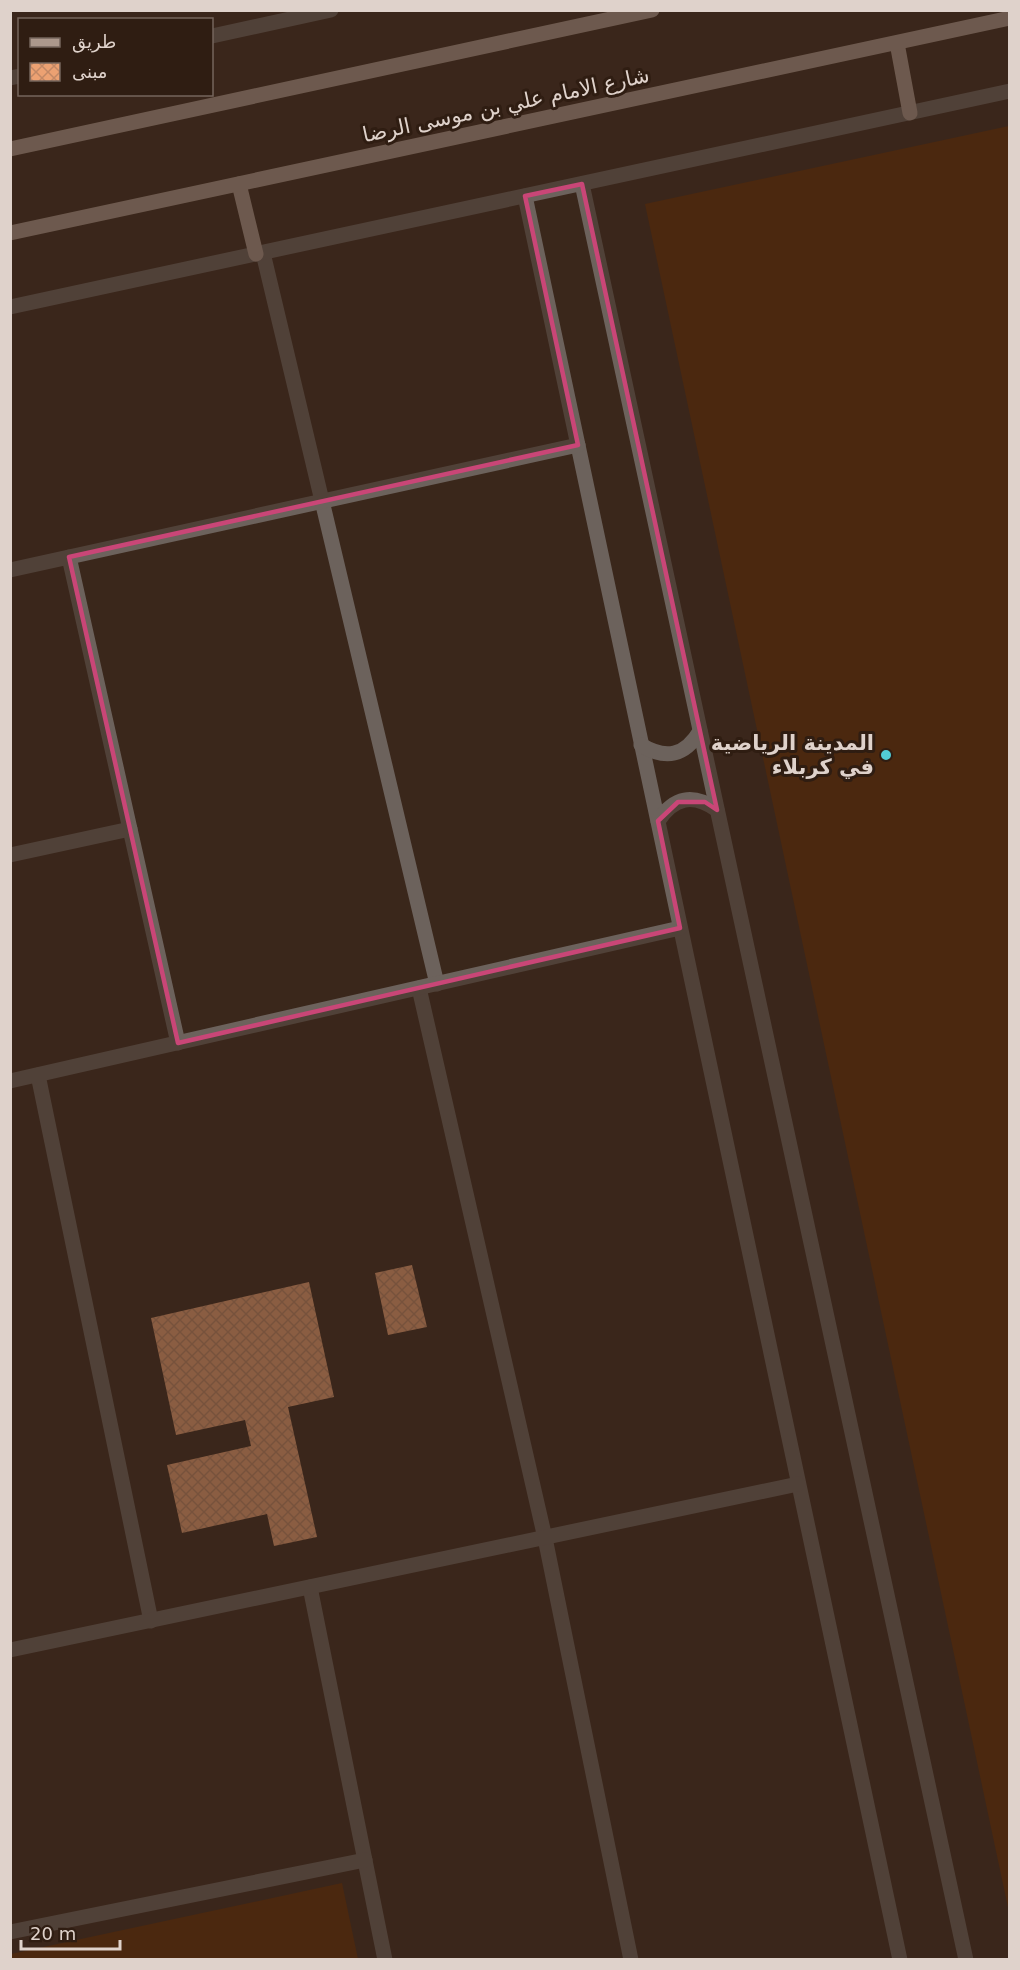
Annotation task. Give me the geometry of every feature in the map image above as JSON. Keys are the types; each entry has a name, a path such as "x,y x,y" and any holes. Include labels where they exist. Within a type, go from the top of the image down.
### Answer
{"main road":[{"path":"10,149 652,10"},
{"name":"شارع الامام علي بن موسى الرضا","path":"10,233 1010,18"},
{"path":"897,43 910,113"},
{"path":"239,184 259,253"}],"street":[{"path":"213,36 331,10"},
{"path":"10,307 1010,91"},
{"path":"582,184 966,1959"},
{"path":"525,196 900,1959"},
{"path":"259,253 323,501 437,984"},
{"path":"10,570 578,445"},
{"path":"69,557 178,1043"},
{"path":"641,745 653,752 667,754 681,751 693,743 700,731"},
{"path":"658,821 666,809 678,801 691,799 705,802 717,810"},
{"path":"10,855 130,829"},
{"path":"10,1081 680,928"},
{"path":"419,988 545,1538 631,1959"},
{"path":"38,1075 151,1621"},
{"path":"10,1650 798,1484"},
{"path":"310,1587 386,1959"},
{"path":"10,1932 365,1860"}],"highlighted area":[{"path":"582,184 717,810 705,802 678,802 658,821 680,928 178,1043 69,557 578,445 525,196"}],"shaded area":[{"name":"المدينة الرياضية في كربلاء","path":"1010,126 1009,1912 645,204"},
{"path":"342,1883 358,1959 11,1959 11,1954"}],"building":[{"path":"412,1265 427,1327 388,1335 375,1273"},
{"path":"309,1282 334,1397 288,1407 317,1537 274,1546 267,1514 182,1533 167,1465 251,1446 245,1420 176,1435 151,1318"}],"place":[{"name":"المدينة الرياضية في كربلاء","path":"886,755"}]}
